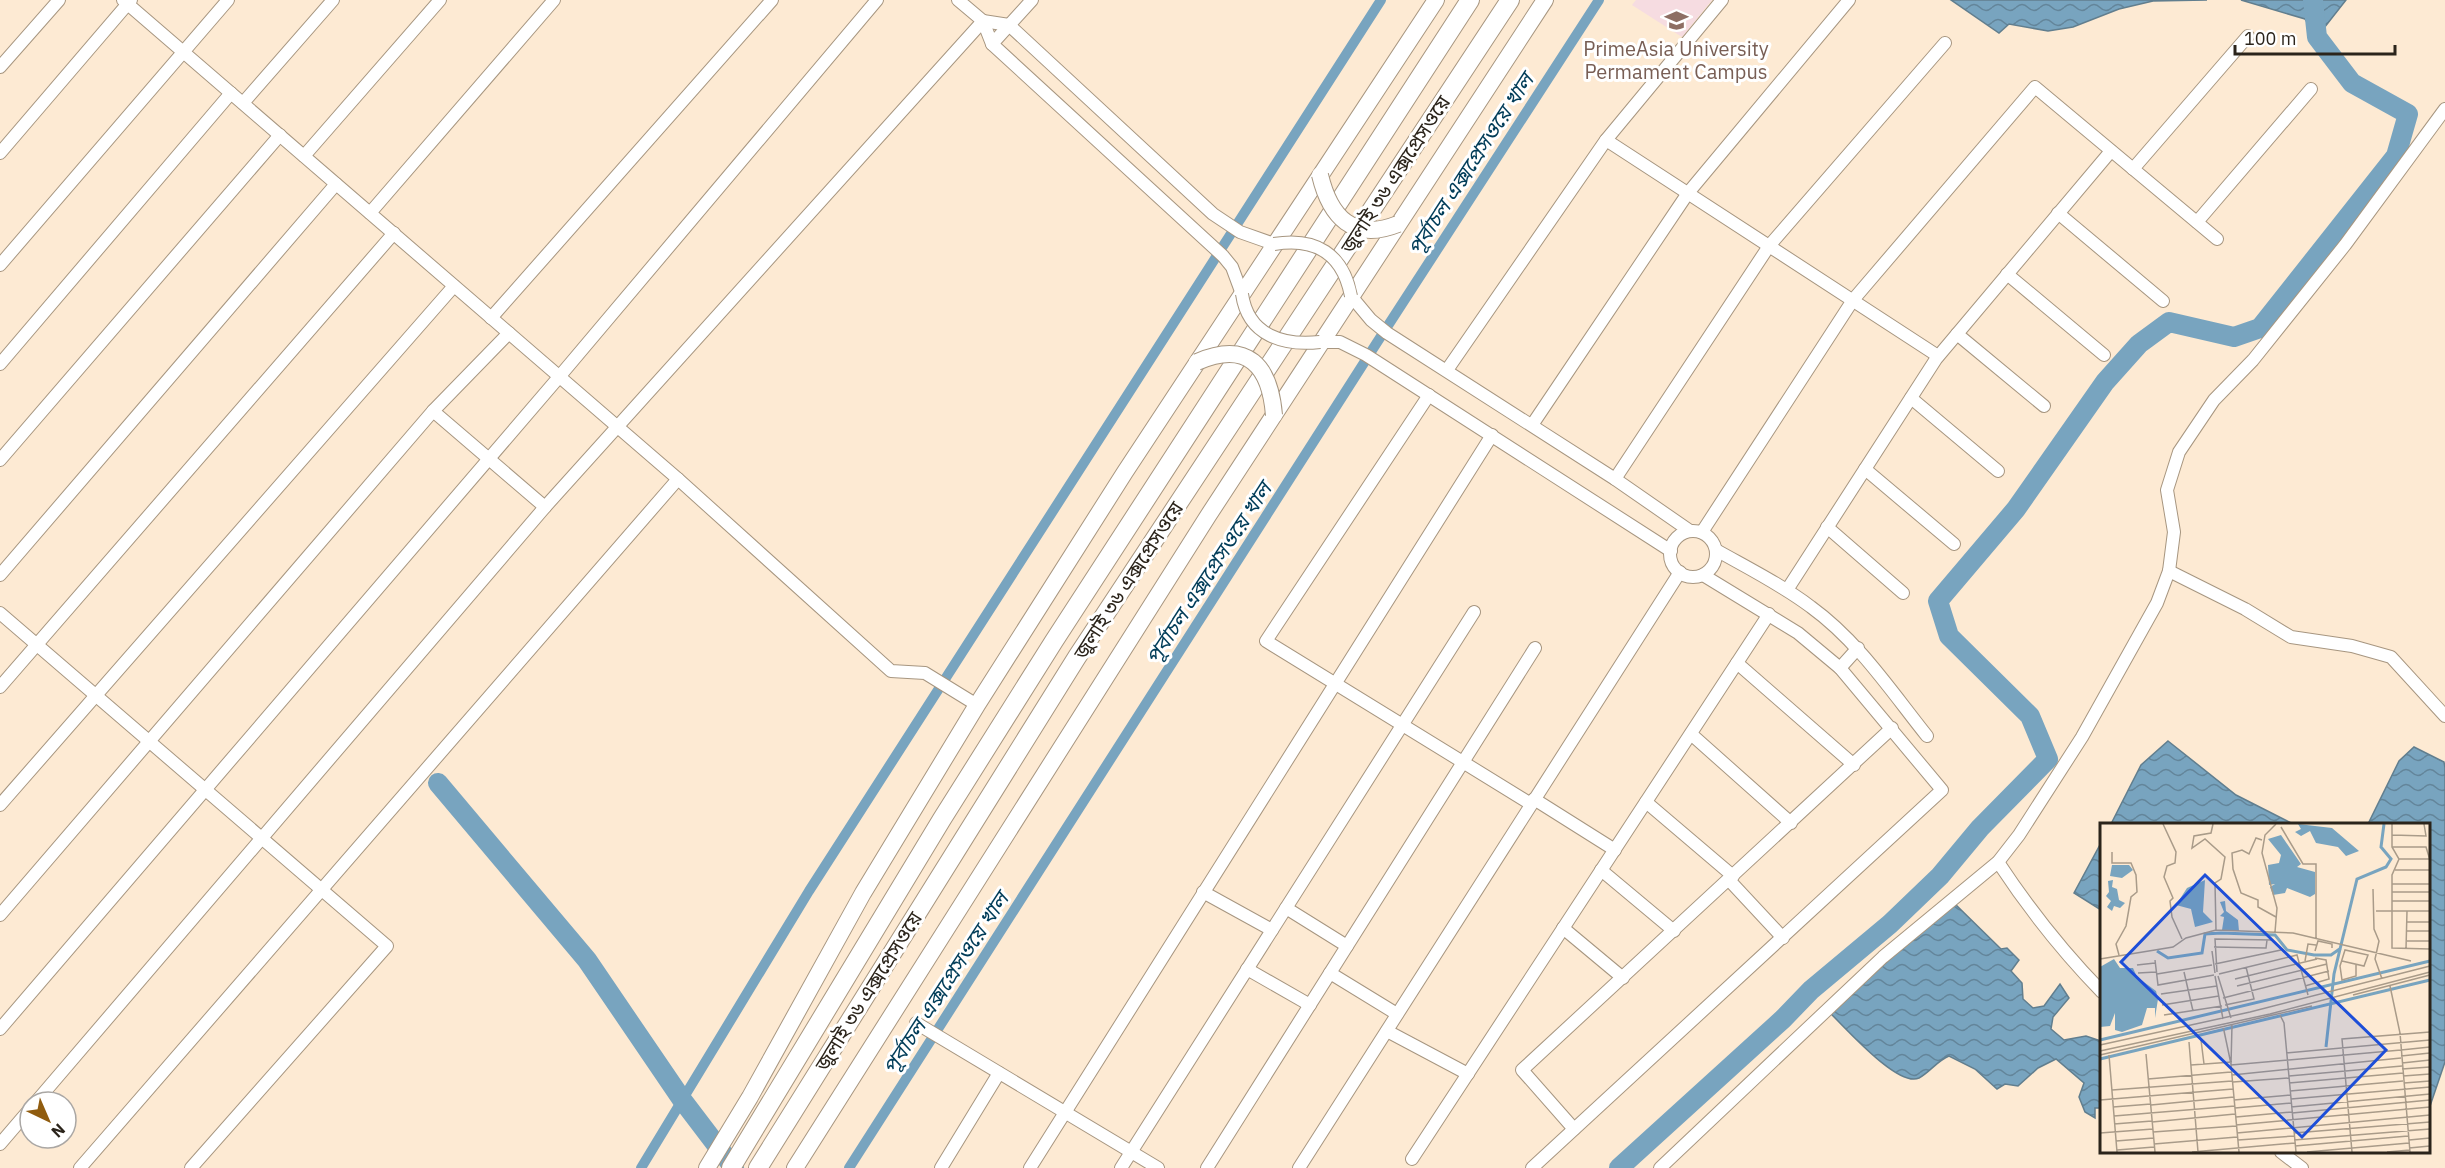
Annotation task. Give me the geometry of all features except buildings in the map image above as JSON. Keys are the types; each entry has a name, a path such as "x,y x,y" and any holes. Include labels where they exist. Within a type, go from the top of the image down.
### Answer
{"highway":[{"name":"জুলাই ৩৬ এক্সপ্রেসওয়ে","path":"731,1168 942,819 1054,641 1470,0"},
{"name":"জুলাই ৩৬ এক্সপ্রেসওয়ে","path":"758,1168 1077,657 1510,0"}],"main road":[{"path":"707,1168 750,1097 863,893 977,705 1125,472 1436,0"},
{"path":"795,1168 1208,516 1545,0"},
{"path":"1320,175 1328,202 1348,224 1371,231 1398,224"},
{"path":"1197,362 1228,353 1255,363 1267,376 1270,384 1274,415"}],"street":[{"path":"0,67 59,0"},
{"path":"0,265 228,0"},
{"path":"243,103 333,0"},
{"path":"304,156 440,0"},
{"path":"370,213 554,0"},
{"path":"491,318 772,0"},
{"path":"0,1029 559,377 877,0"},
{"path":"958,0 983,21 992,44 1232,267 1248,314 1269,335 1289,343 1320,342 1346,345 1384,366 1671,551"},
{"path":"992,44 1032,0"},
{"path":"1447,370 1606,140 1722,0"},
{"path":"1532,425 1688,194 1849,0"},
{"path":"0,153 128,1 183,52 678,479 891,671 925,673 977,705"},
{"path":"983,21 1010,25 1212,214 1240,232 1274,244 1298,241 1331,255 1343,271 1351,296 1371,320 1696,532 1712,539 1716,550 1712,567 1702,575 1691,577 1680,572 1672,563 1671,551 1679,536 1696,532 1852,300 2035,87 2217,239"},
{"path":"46,1090 545,507 619,428 983,21"},
{"path":"2133,169 2248,36"},
{"path":"1615,479 1769,246 1945,43"},
{"path":"2197,222 2311,90"},
{"path":"0,364 231,93"},
{"path":"1660,1168 1883,957 1998,862 2019,835 2082,737 2157,603 2169,570 2174,532 2167,490 2179,452 2214,400 2253,360 2345,245 2445,109"},
{"path":"0,460 280,135"},
{"path":"1606,140 1938,356"},
{"path":"1787,590 1938,356 2111,151"},
{"path":"0,575 336,184"},
{"path":"2058,213 2163,301"},
{"path":"0,687 394,233"},
{"path":"2007,274 2104,355"},
{"path":"0,805 454,286"},
{"path":"0,915 433,411 509,333"},
{"path":"1957,334 2044,406"},
{"path":"1429,395 1266,641 1463,762 1614,850"},
{"path":"1911,398 1998,471"},
{"path":"433,411 545,507"},
{"path":"1030,1168 1492,435"},
{"path":"1865,469 1953,544"},
{"path":"80,1168 678,479"},
{"path":"1827,527 1904,593"},
{"path":"1716,550 1787,590 1813,608 1858,648 1927,736"},
{"path":"2169,570 2245,609 2292,638 2352,646 2391,657 2445,716"},
{"path":"1299,1168 1680,572"},
{"path":"1532,1168 1942,790 1840,668 1798,633 1702,575"},
{"path":"1121,1168 1474,612"},
{"path":"0,613 387,946 191,1168"},
{"path":"1412,1159 1769,615"},
{"path":"1207,1168 1534,648"},
{"path":"1840,668 1858,648"},
{"path":"1737,663 1854,765"},
{"path":"1574,1130 1522,1070 1892,728"},
{"path":"1691,734 1791,823"},
{"path":"1646,802 1731,878 1783,938"},
{"path":"1998,862 2073,963 2100,990"},
{"path":"1601,870 1674,931"},
{"path":"1203,892 1272,930"},
{"path":"1286,908 1347,946"},
{"path":"1563,928 1623,978"},
{"path":"1248,969 1310,1005"},
{"path":"1330,973 1397,1014"},
{"path":"916,1023 1158,1168"},
{"path":"1387,1030 1468,1074"},
{"path":"941,1168 999,1073"},
{"path":"0,1144 18,1123"},
{"path":"2282,1153 2302,1168"}],"shaded area":[{"name":"PrimeAsia University Permament Campus","path":"1636,0 1712,0 1682,37 1632,5"}],"water":[{"path":"1951,0 2207,0 2153,1 2119,9 2073,27 2048,31 2009,24 1999,33"},
{"path":"2241,0 2346,0 2317,37 2305,19"},
{"path":"2168,741 2236,795 2291,823 2112,823 2141,765"},
{"path":"2414,747 2444,762 2445,768 2445,1062 2430,1106 2430,823 2368,823 2399,761"},
{"path":"2100,845 2100,909 2074,893"},
{"path":"1953,902 2001,949 2007,948 2019,960 2011,971 2022,983 2023,999 2033,1008 2044,1006 2060,984 2069,998 2053,1017 2051,1029 2064,1040 2086,1036 2100,1041 2100,1108 2095,1108 2095,1118 2085,1112 2079,1097 2084,1083 2056,1059 2038,1068 2018,1086 2005,1084 1997,1089 1975,1069 1949,1056 1919,1078 1910,1079 1886,1066 1830,1013"}],"waterway":[{"name":"পূর্বাচল এক্সপ্রেসওয়ে খাল","path":"641,1168 809,891 1381,0"},
{"name":"পূর্বাচল এক্সপ্রেসওয়ে খাল","path":"849,1168 1599,0"},
{"path":"1619,1168 1783,1019 1811,990 1890,924 1940,876 1980,828 2048,759 2030,716 1949,636 1938,601 2016,509 2105,382 2139,344 2169,322 2234,337 2260,328 2396,156 2408,114 2352,83 2317,37 2313,0"},
{"path":"438,783 587,960 683,1101 734,1168"}],"place":[{"name":"PrimeAsia University Permament Campus","path":"1676,21"}]}
